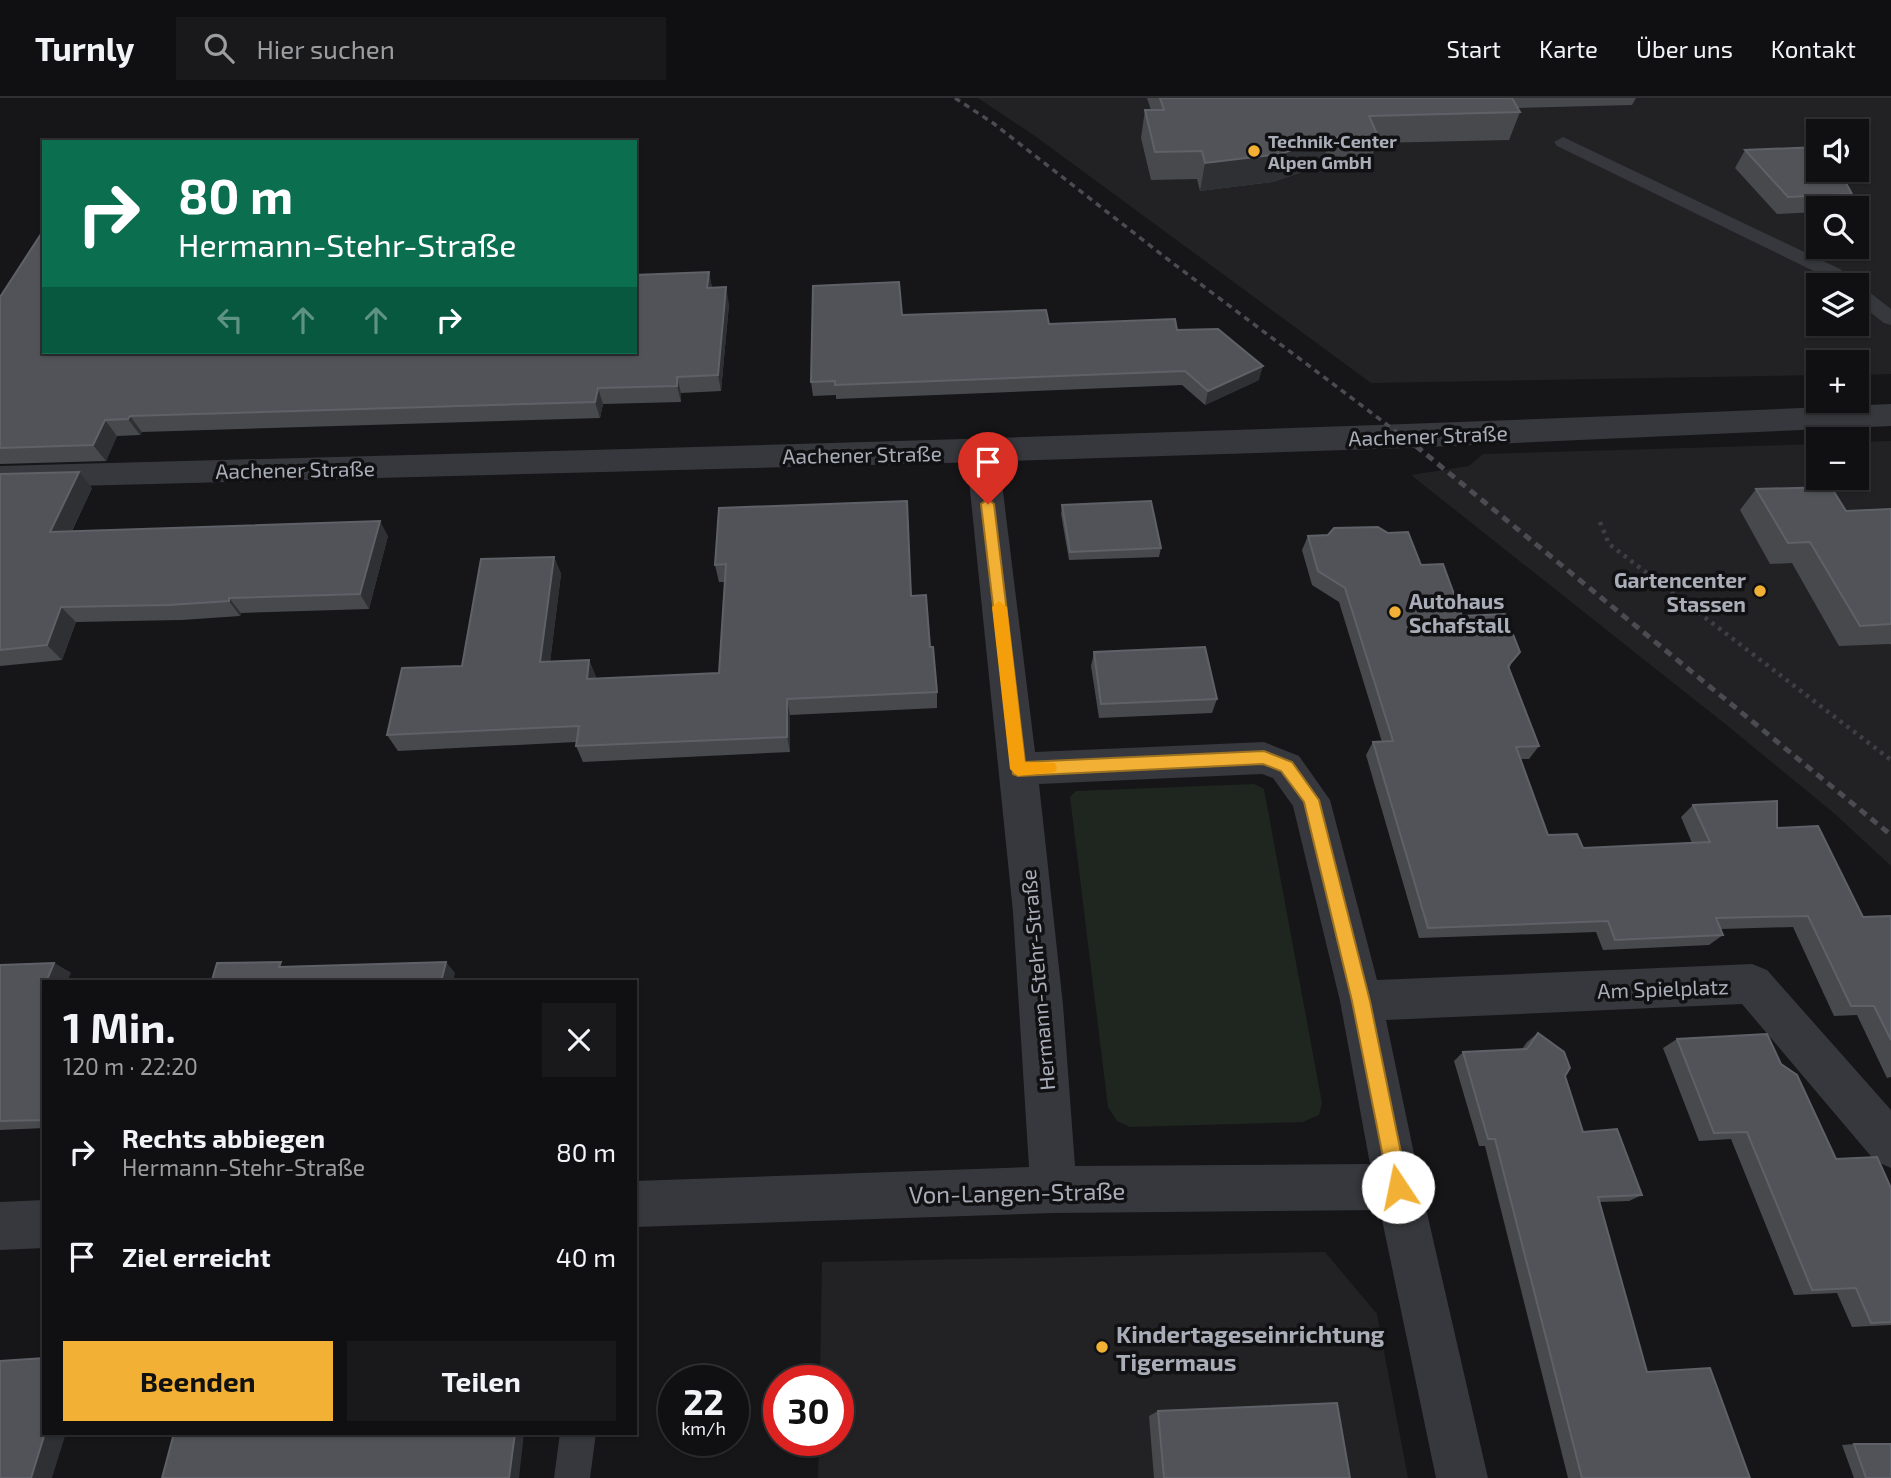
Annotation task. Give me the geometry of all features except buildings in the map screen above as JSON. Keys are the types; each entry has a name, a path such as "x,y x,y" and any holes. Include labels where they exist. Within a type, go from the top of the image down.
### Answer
{"street":[{"name":"Aachener Straße","path":"0,477 982,451 1405,437 1891,415"},
{"name":"Hermann-Stehr-Straße","path":"982,451 1018,769 1049,1110 1053,1190"},
{"path":"1018,769 1264,758 1286,766 1311,800 1361,1001 1398,1187 1462,1478"},
{"name":"Am Spielplatz","path":"1361,1001 1752,984 1891,1145"},
{"name":"Von-Langen-Straße","path":"637,1204 1053,1190 1398,1187"},
{"path":"0,1226 42,1224"}],"lane":[{"path":"1563,142 1833,273"},
{"path":"1869,302 1891,319"},
{"path":"572,1478 578,1435"}],"path":[{"path":"1600,522 1609,544 1891,760"}],"shaded area":[{"path":"978,98 1891,98 1891,374 1869,375 1869,350 1806,350 1806,375 1371,383 1035,136"},
{"name":"Gartencenter Stassen","path":"1891,441 1891,866 1835,814 1729,727 1411,475 1469,466 1483,454 1806,444 1806,490 1869,490 1869,442"},
{"path":"1254,784 1264,789 1322,1103 1319,1115 1303,1122 1130,1127 1117,1121 1108,1107 1070,797 1076,791"},
{"name":"Kindertageseinrichtung Tigermaus","path":"1325,1252 1377,1314 1408,1478 818,1478 819,1456 854,1456 854,1365 820,1365 822,1262"}],"railway":[{"path":"955,98 993,123 1170,261 1418,448"},
{"path":"1416,446 1891,835"}],"slow traffic":[{"path":"999,607 1018,769 1049,768"}],"place":[{"name":"Technik-Center Alpen GmbH","path":"1254,151"},
{"name":"Gartencenter Stassen","path":"1760,591"},
{"name":"Autohaus Schafstall","path":"1395,612"},
{"name":"Kindertageseinrichtung Tigermaus","path":"1102,1347"}],"route":[{"path":"988,504 1018,769 1264,758 1286,766 1311,800 1361,1001 1398,1187"}]}
